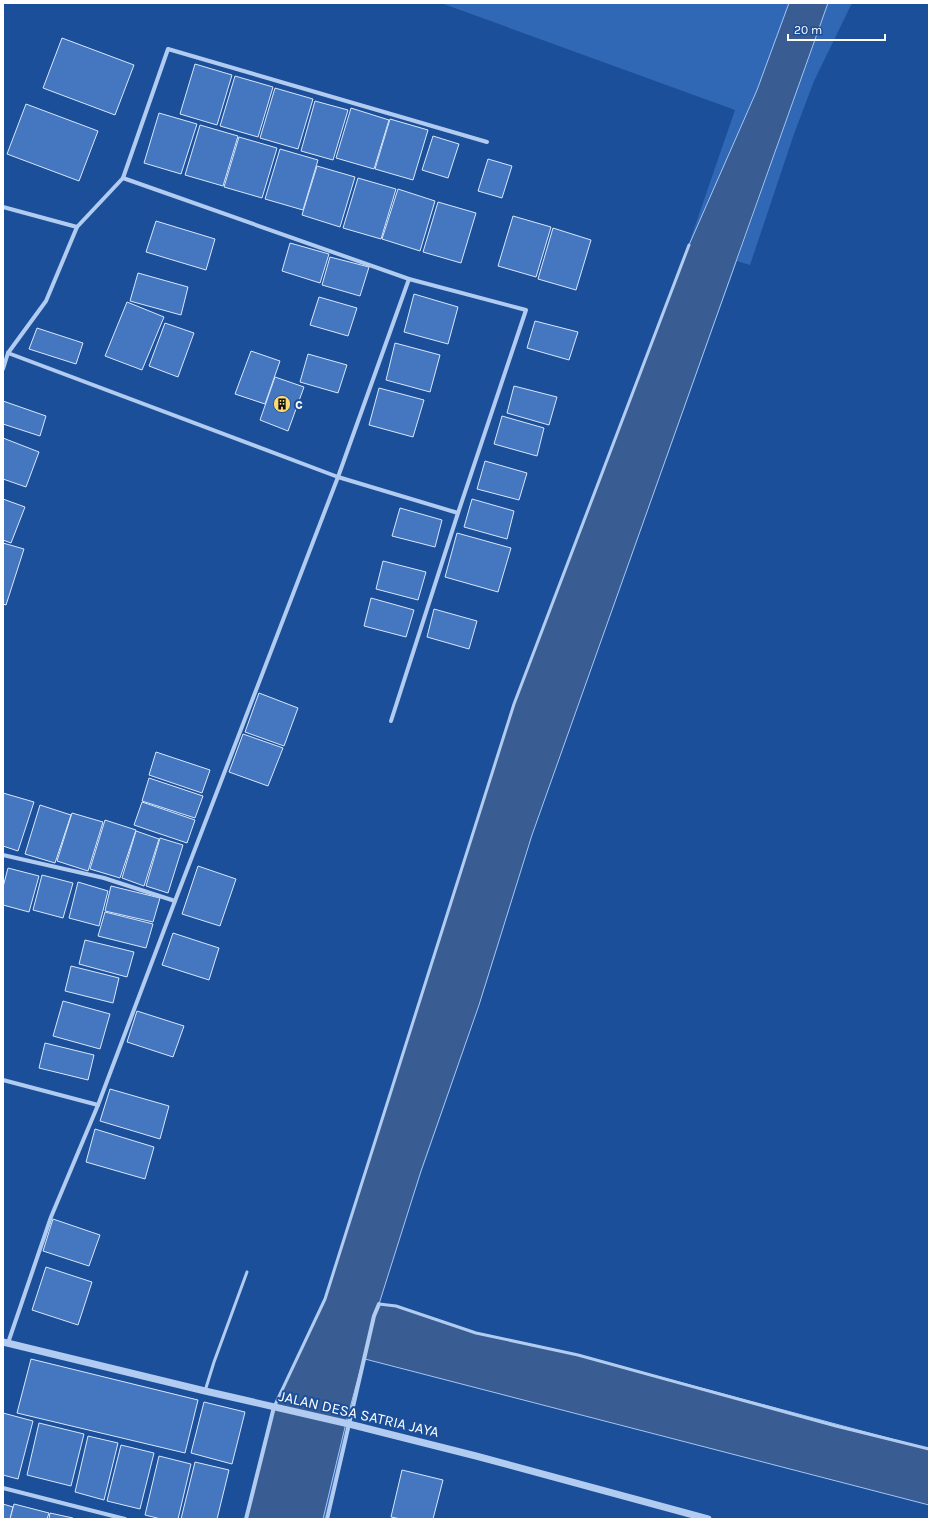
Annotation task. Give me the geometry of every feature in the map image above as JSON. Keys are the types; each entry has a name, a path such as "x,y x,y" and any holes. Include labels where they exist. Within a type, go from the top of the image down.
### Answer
{"street":[{"path":"3,369 8,353 46,301 77,227 123,178 168,49 487,142"},
{"path":"123,178 409,279 526,310 458,513 391,721"},
{"path":"3,207 77,227"},
{"path":"6,1342 51,1217 98,1105 338,478 409,279"},
{"path":"8,353 338,478 458,513"},
{"path":"3,855 104,878 175,901"},
{"path":"3,1080 98,1105"},
{"path":"326,1519 347,1423 378,1304"},
{"name":"JALAN DESA SATRIA JAYA","path":"6,1342 205,1391 347,1423 476,1456 708,1519"},
{"path":"246,1519 274,1407"},
{"path":"3,1488 125,1519"}],"lane":[{"path":"274,1407 325,1299 514,704 689,245"},
{"path":"205,1391 247,1272"},
{"path":"378,1304 396,1306 476,1333 578,1355 836,1426 929,1449"}],"shaded area":[{"path":"441,3 789,3 757,90 737,261 532,835 483,994 403,1226 379,1304 327,1519 246,1519 325,1299 735,110"},
{"path":"789,3 828,3 532,835 479,1005 421,1171 379,1304 396,1306 476,1333 578,1355 929,1449 929,1505 365,1359 372,1326 346,1423 323,1519 246,1519 274,1407 325,1299 514,704 689,245 757,90"},
{"path":"828,3 852,3 814,81 794,134 750,265 737,261"}],"building":[{"path":"62,38 134,65 115,115 43,88"},
{"path":"195,64 232,75 217,125 180,114"},
{"path":"235,76 273,87 258,137 220,126"},
{"path":"275,88 313,99 298,149 260,138"},
{"path":"315,101 348,110 333,160 301,151"},
{"path":"26,104 98,131 79,181 7,154"},
{"path":"351,108 389,120 374,169 336,158"},
{"path":"159,113 197,124 181,174 144,163"},
{"path":"390,119 428,130 413,180 375,169"},
{"path":"200,125 238,136 223,186 185,175"},
{"path":"433,136 459,144 448,178 422,170"},
{"path":"239,137 277,148 262,198 224,187"},
{"path":"280,149 318,160 303,210 265,199"},
{"path":"488,159 512,166 502,198 478,191"},
{"path":"317,166 355,177 340,227 302,215"},
{"path":"358,178 396,189 381,239 343,228"},
{"path":"398,189 435,201 420,251 382,239"},
{"path":"438,202 476,213 461,263 423,252"},
{"path":"513,216 551,227 536,277 498,266"},
{"path":"156,221 215,239 206,270 146,252"},
{"path":"553,228 591,240 576,290 538,279"},
{"path":"290,243 329,254 320,283 282,271"},
{"path":"330,257 369,267 360,296 322,285"},
{"path":"138,273 188,287 181,315 130,301"},
{"path":"414,294 458,307 448,344 404,332"},
{"path":"319,297 357,308 348,336 310,325"},
{"path":"127,302 164,317 142,370 105,356"},
{"path":"535,321 578,332 569,360 527,348"},
{"path":"165,323 194,333 178,377 149,366"},
{"path":"37,328 83,343 76,364 29,349"},
{"path":"395,343 440,355 430,392 386,380"},
{"name":"c","path":"251,351 280,361 265,404 235,394"},
{"path":"308,354 347,365 338,393 300,382"},
{"name":"c","path":"275,377 304,387 288,431 260,420"},
{"path":"514,386 557,397 549,425 507,413"},
{"path":"379,388 424,400 413,437 369,425"},
{"path":"3,401 46,416 40,436 3,424"},
{"path":"502,416 544,428 537,456 494,444"},
{"path":"3,438 39,452 26,487 3,479"},
{"path":"485,461 527,473 519,500 477,489"},
{"path":"3,499 25,507 11,543 3,540"},
{"path":"472,499 514,511 507,539 464,527"},
{"path":"400,508 442,520 435,547 392,536"},
{"path":"457,533 511,548 498,592 445,577"},
{"path":"3,543 24,549 6,605 3,604"},
{"path":"383,561 426,572 418,600 376,589"},
{"path":"371,598 414,610 406,637 364,626"},
{"path":"434,609 477,621 469,649 427,637"},
{"path":"259,693 298,708 284,746 245,732"},
{"path":"243,734 283,748 268,786 229,772"},
{"path":"156,752 210,770 202,793 149,775"},
{"path":"149,778 203,796 195,818 142,801"},
{"path":"3,793 34,802 18,851 3,846"},
{"path":"142,802 195,820 187,843 134,825"},
{"path":"40,805 71,815 55,863 25,854"},
{"path":"72,813 103,822 88,871 57,861"},
{"path":"105,820 136,830 120,878 90,869"},
{"path":"136,831 159,839 144,886 122,878"},
{"path":"160,838 183,845 168,893 146,886"},
{"path":"198,866 236,879 220,926 182,914"},
{"path":"8,868 39,876 29,912 3,905 3,887"},
{"path":"42,875 73,883 63,918 33,910"},
{"path":"78,882 108,891 99,926 69,918"},
{"path":"111,886 160,898 153,922 105,911"},
{"path":"105,912 153,924 146,948 98,936"},
{"path":"173,933 219,948 209,980 162,965"},
{"path":"85,940 134,952 127,977 79,964"},
{"path":"71,966 119,978 113,1003 65,991"},
{"path":"63,1001 110,1014 100,1049 53,1036"},
{"path":"137,1011 184,1026 173,1057 127,1042"},
{"path":"45,1043 94,1055 88,1080 39,1068"},
{"path":"110,1089 169,1106 160,1139 100,1121"},
{"path":"95,1129 154,1147 145,1179 86,1162"},
{"path":"53,1219 100,1235 89,1266 43,1251"},
{"path":"46,1267 92,1282 78,1325 32,1310"},
{"path":"31,1359 198,1400 185,1453 17,1413"},
{"path":"204,1402 245,1412 232,1464 191,1453"},
{"path":"3,1413 33,1421 18,1479 3,1475"},
{"path":"39,1423 84,1434 71,1486 27,1475"},
{"path":"88,1436 118,1443 104,1500 75,1492"},
{"path":"121,1445 154,1453 140,1509 107,1501"},
{"path":"159,1456 191,1464 178,1519 161,1519 145,1515"},
{"path":"195,1462 229,1470 217,1519 181,1519"},
{"path":"402,1470 443,1480 433,1519 401,1519 391,1517"},
{"path":"3,1504 13,1507 10,1519 3,1519"},
{"path":"14,1504 49,1513 47,1519 10,1519"},
{"path":"50,1513 73,1518 49,1519"}],"place":[{"name":"c","path":"282,404"}]}
